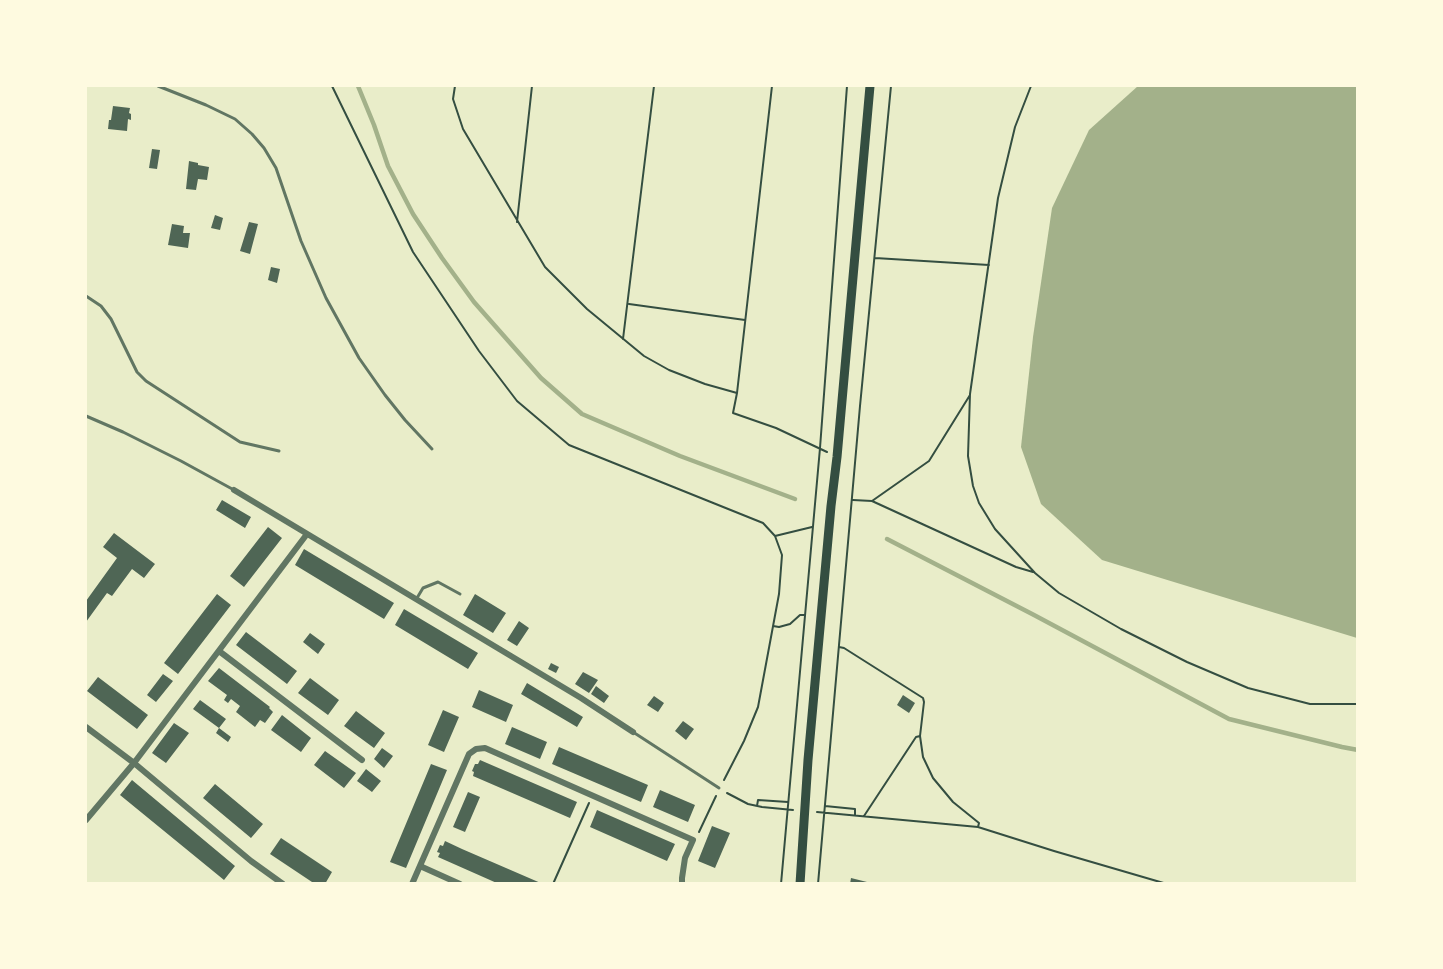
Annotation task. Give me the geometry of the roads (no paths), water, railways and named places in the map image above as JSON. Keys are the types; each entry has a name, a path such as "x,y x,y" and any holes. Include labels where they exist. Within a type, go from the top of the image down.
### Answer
{"main road":[{"path":"800,884 808,759 870,86"}],"street":[{"path":"234,490 581,698 633,732"},
{"path":"86,820 134,763 307,534"},
{"path":"219,651 362,760"},
{"path":"86,726 251,861 283,884"},
{"path":"412,884 469,754 476,748 485,748 693,840 685,858 682,884"},
{"path":"420,866 460,884"}],"lane":[{"path":"158,86 236,119 264,148 276,168 301,241 326,298 358,358 405,420 432,449"},
{"path":"86,296 101,306 111,319 137,372 146,381 240,442 279,451"},
{"path":"86,416 152,446 234,490"},
{"path":"416,600 423,588 438,582 460,594"},
{"path":"633,732 719,788"}],"waterway":[{"path":"358,86 388,166 413,214 474,302 541,378 582,414 680,456 795,499"},
{"path":"887,539 1229,719 1358,750"}]}
